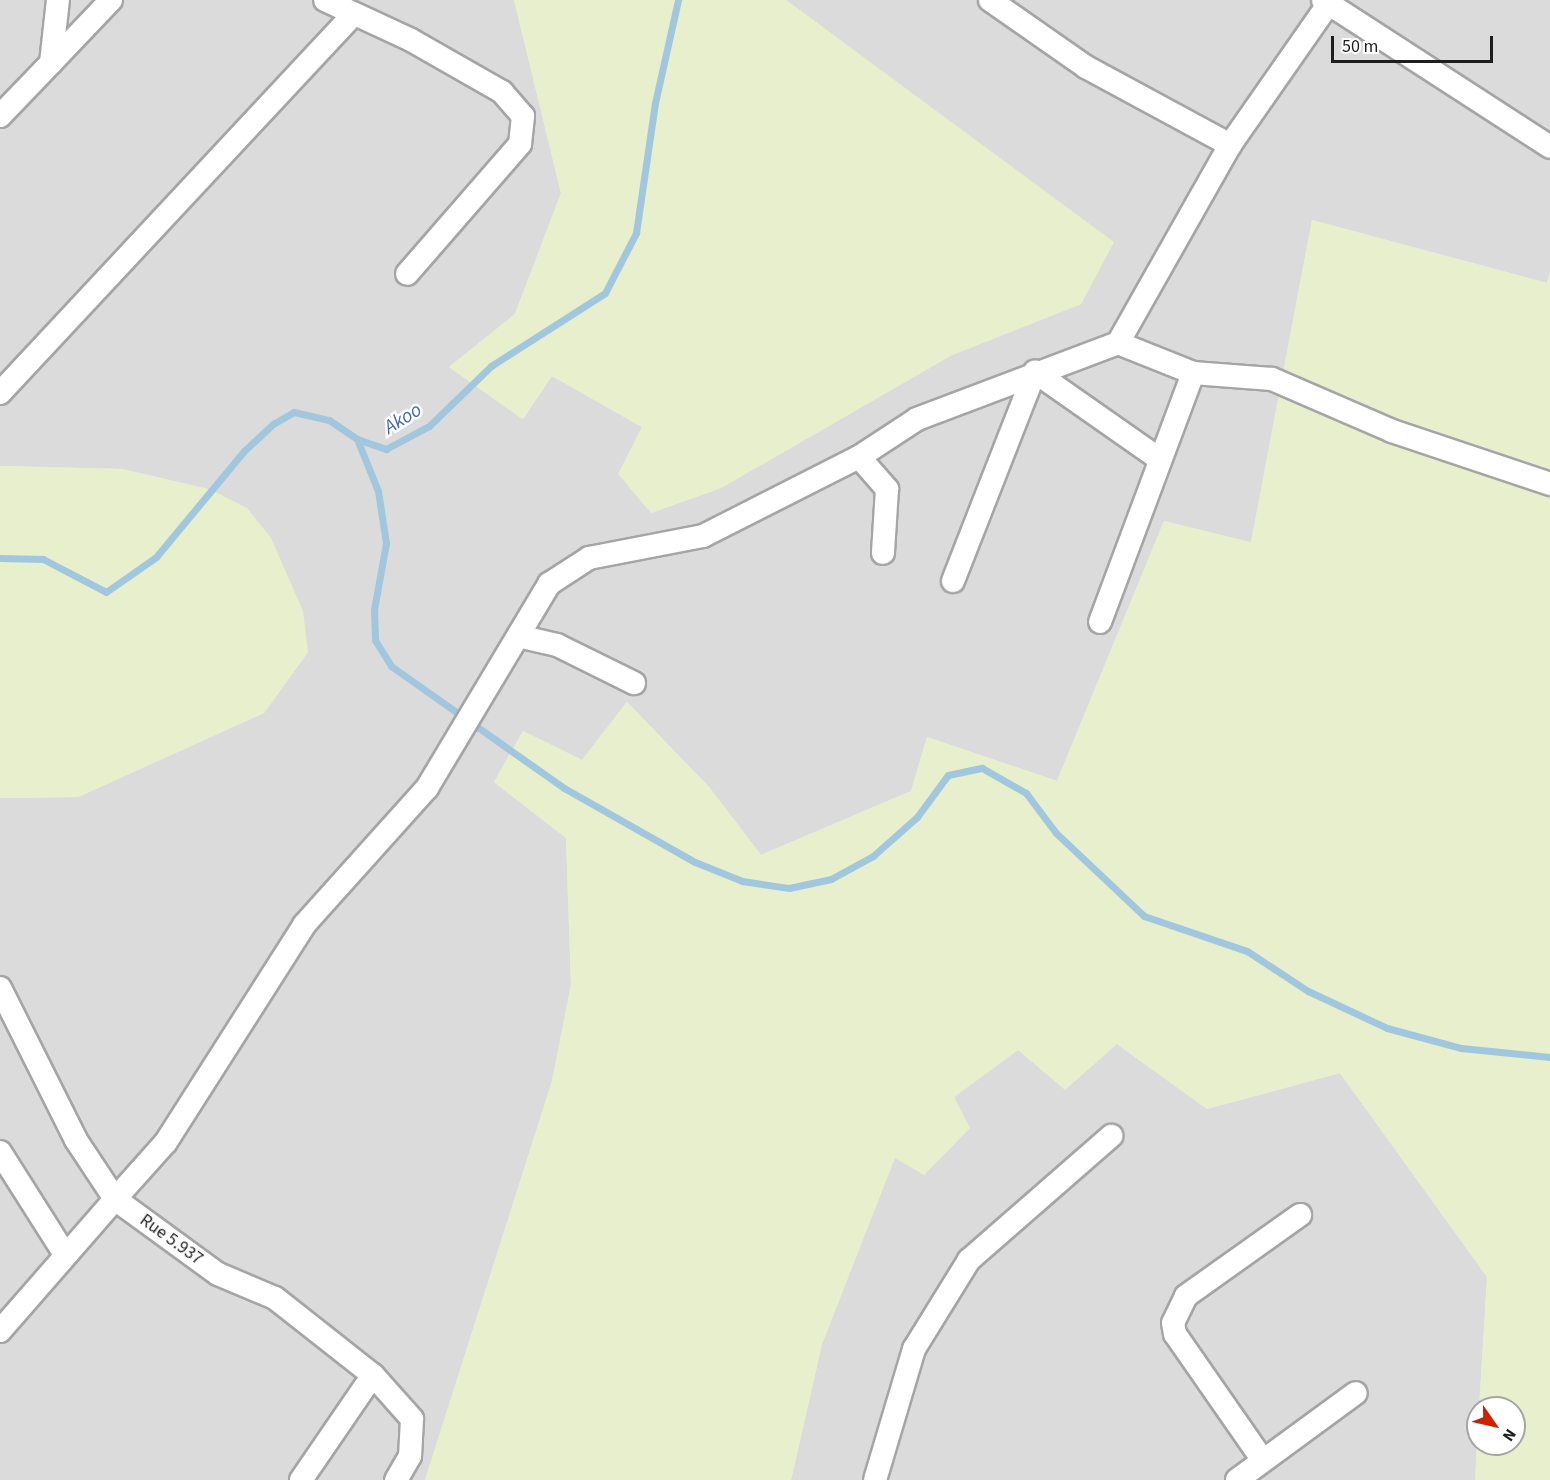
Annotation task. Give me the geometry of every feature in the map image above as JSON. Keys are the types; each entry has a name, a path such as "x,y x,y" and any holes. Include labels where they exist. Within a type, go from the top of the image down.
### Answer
{"street":[{"path":"51,63 58,0"},
{"path":"0,116 111,0"},
{"path":"325,0 352,16 387,28 502,92 523,116 520,144 407,274"},
{"path":"990,0 1086,67 1230,145"},
{"path":"1118,343 1230,145 1327,1 1550,147"},
{"path":"0,393 352,16"},
{"path":"0,1330 64,1253 166,1142 304,925 427,788 549,584 588,558 703,536 859,457 917,419 1035,372 1118,343 1193,373 1272,379 1392,431 1550,484"},
{"path":"1035,372 1158,458"},
{"path":"953,582 1035,372"},
{"path":"1100,622 1135,539 1158,458 1193,373"},
{"path":"859,457 887,489 883,553"},
{"path":"518,636 557,645 634,683"},
{"path":"0,988 71,1131 115,1199"},
{"path":"875,1480 914,1349 969,1260 1111,1136"},
{"path":"0,1152 64,1253"},
{"name":"Rue 5.937","path":"115,1199 218,1274 275,1298 373,1375 412,1419 411,1456 396,1480"},
{"path":"1262,1459 1175,1334 1173,1323 1185,1296 1300,1215"},
{"path":"301,1480 373,1375"},
{"path":"1237,1480 1262,1459 1356,1393"}],"shaded area":[{"path":"0,0 514,0 561,193 515,314 449,367 523,419 552,376 642,427 651,513 721,488 952,355 1081,304 1113,243 786,0 1550,0 1550,271 1547,283 1312,220 1251,543 1164,521 1057,781 927,737 911,791 761,855 709,787 627,702 582,760 523,731 494,782 566,838 571,985 552,1081 425,1480 0,1480 0,798 78,797 264,713 308,652 123,469 0,466"},
{"path":"1117,1044 1207,1109 1340,1073 1487,1277 1480,1396 1466,1396 1466,1456 1476,1456 1475,1480 791,1480 822,1344 895,1157 925,1175 954,1097 1018,1050"}],"green space":[{"path":"514,0 786,0 1114,242 1081,304 952,355 721,488 651,513 618,474 642,427 552,376 522,419 449,367 515,314 561,193"},
{"path":"1312,220 1547,283 1550,271 1550,1480 1475,1480 1476,1456 1526,1456 1526,1396 1480,1396 1487,1277 1340,1073 1207,1109 1117,1044 1065,1090 1018,1050 954,1097 970,1128 924,1175 895,1158 822,1344 791,1480 425,1480 552,1081 571,985 566,838 494,782 523,731 582,760 627,702 709,787 761,855 911,791 927,737 1057,781 1164,521 1251,542"},
{"path":"0,466 123,469 209,489 247,508 271,538 303,611 308,652 264,713 78,797 0,798"}],"waterway":[{"name":"Akoo","path":"0,558 43,559 106,592 156,557 244,451 273,424 294,412 329,420 357,439 386,449 429,426 491,366 605,293 636,233 655,103 678,0"},
{"path":"357,439 378,491 386,543 374,610 375,640 391,666 564,788 695,862 742,881 789,888 831,879 873,856 917,817 948,775 982,768 1026,793 1056,833 1144,916 1247,951 1308,991 1387,1028 1461,1048 1550,1057"}]}
